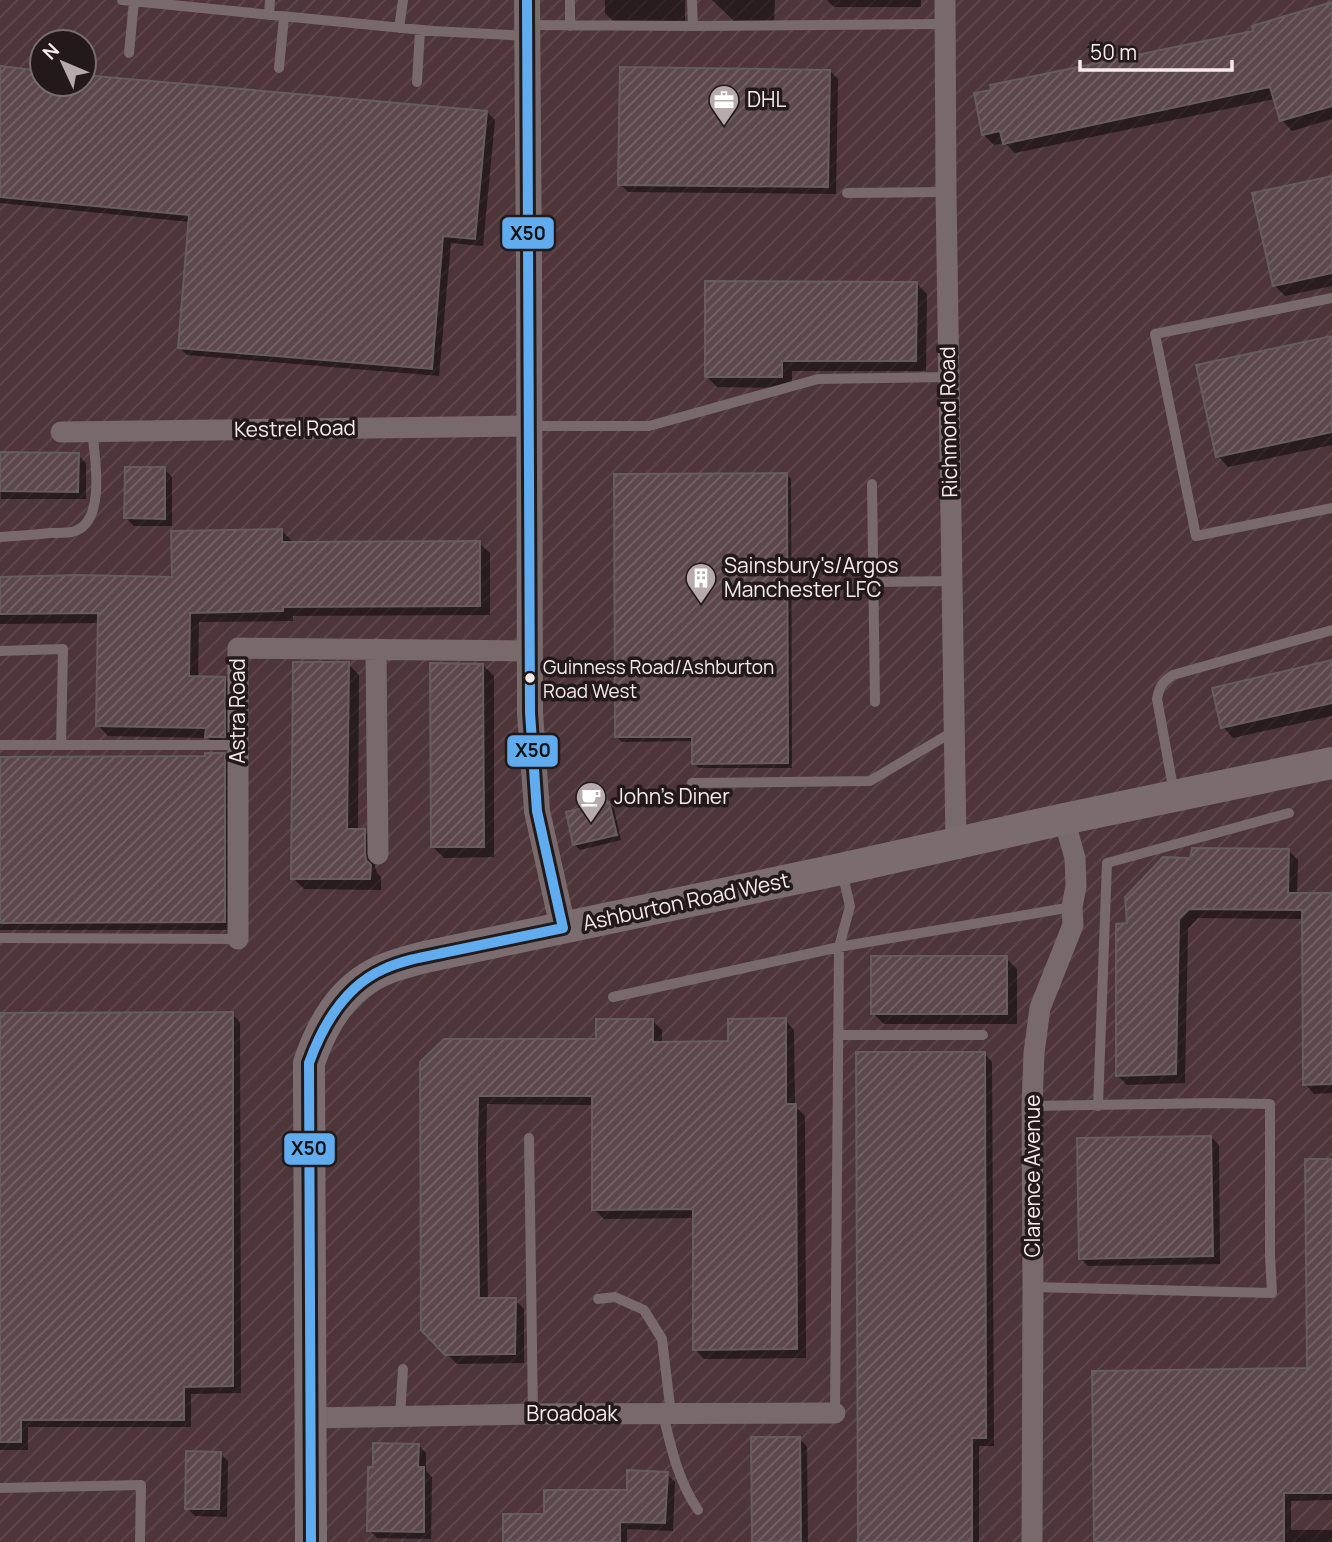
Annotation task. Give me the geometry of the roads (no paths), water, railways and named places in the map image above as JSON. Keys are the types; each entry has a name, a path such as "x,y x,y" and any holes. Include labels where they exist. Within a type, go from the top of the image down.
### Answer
{"main road":[{"name":"Ashburton Road West","path":"311,1542 309,1063 317,1038 331,1014 367,978 391,966 425,957 1332,762"}],"street":[{"name":"Richmond Road","path":"945,0 956,844"},
{"path":"527,20 530,713 537,811 563,928"},
{"name":"Kestrel Road","path":"61,432 530,426"},
{"name":"Astra Road","path":"238,939 238,648 531,651"},
{"path":"376,649 378,854"},
{"name":"Clarence Avenue","path":"1032,1542 1034,1053 1041,1008 1073,925 1075,858 1064,819"},
{"name":"Broadoak","path":"310,1418 835,1413"}],"lane":[{"path":"129,53 126,0 420,30 527,20 570,26 945,24"},
{"path":"269,15 270,0"},
{"path":"399,28 402,0"},
{"path":"570,0 570,26"},
{"path":"692,0 693,26"},
{"path":"279,68 284,17"},
{"path":"417,82 420,30"},
{"path":"847,193 946,192"},
{"path":"1332,298 1155,334 1196,536 1332,508"},
{"path":"530,426 649,426 818,379 949,377"},
{"path":"0,537 74,532 85,525 93,511 96,497 97,466 92,431"},
{"path":"872,484 875,702"},
{"path":"874,582 952,581"},
{"path":"1174,796 1157,699 1158,689 1165,680 1174,675 1332,630"},
{"path":"0,651 63,649 61,745"},
{"path":"692,783 870,781 954,731"},
{"path":"0,745 238,745"},
{"path":"1098,1106 1107,863 1289,813"},
{"path":"835,1413 839,947 850,906 841,869"},
{"path":"613,997 839,947 1072,907"},
{"path":"0,938 238,939"},
{"path":"838,1035 983,1035"},
{"path":"1032,1106 1270,1104 1272,1293 1034,1287"},
{"path":"529,1138 533,1415"},
{"path":"598,1299 615,1297 644,1310 662,1339 667,1414 677,1468 687,1493 698,1510"},
{"path":"400,1417 403,1369"},
{"path":"0,1488 141,1485 140,1542"}],"place":[{"name":"DHL","path":"724,127"},
{"name":"Sainsbury's/Argos Manchester LFC","path":"701,605"},
{"name":"Guinness Road/Ashburton Road West","path":"530,678"},
{"name":"John's Diner","path":"591,824"}]}
